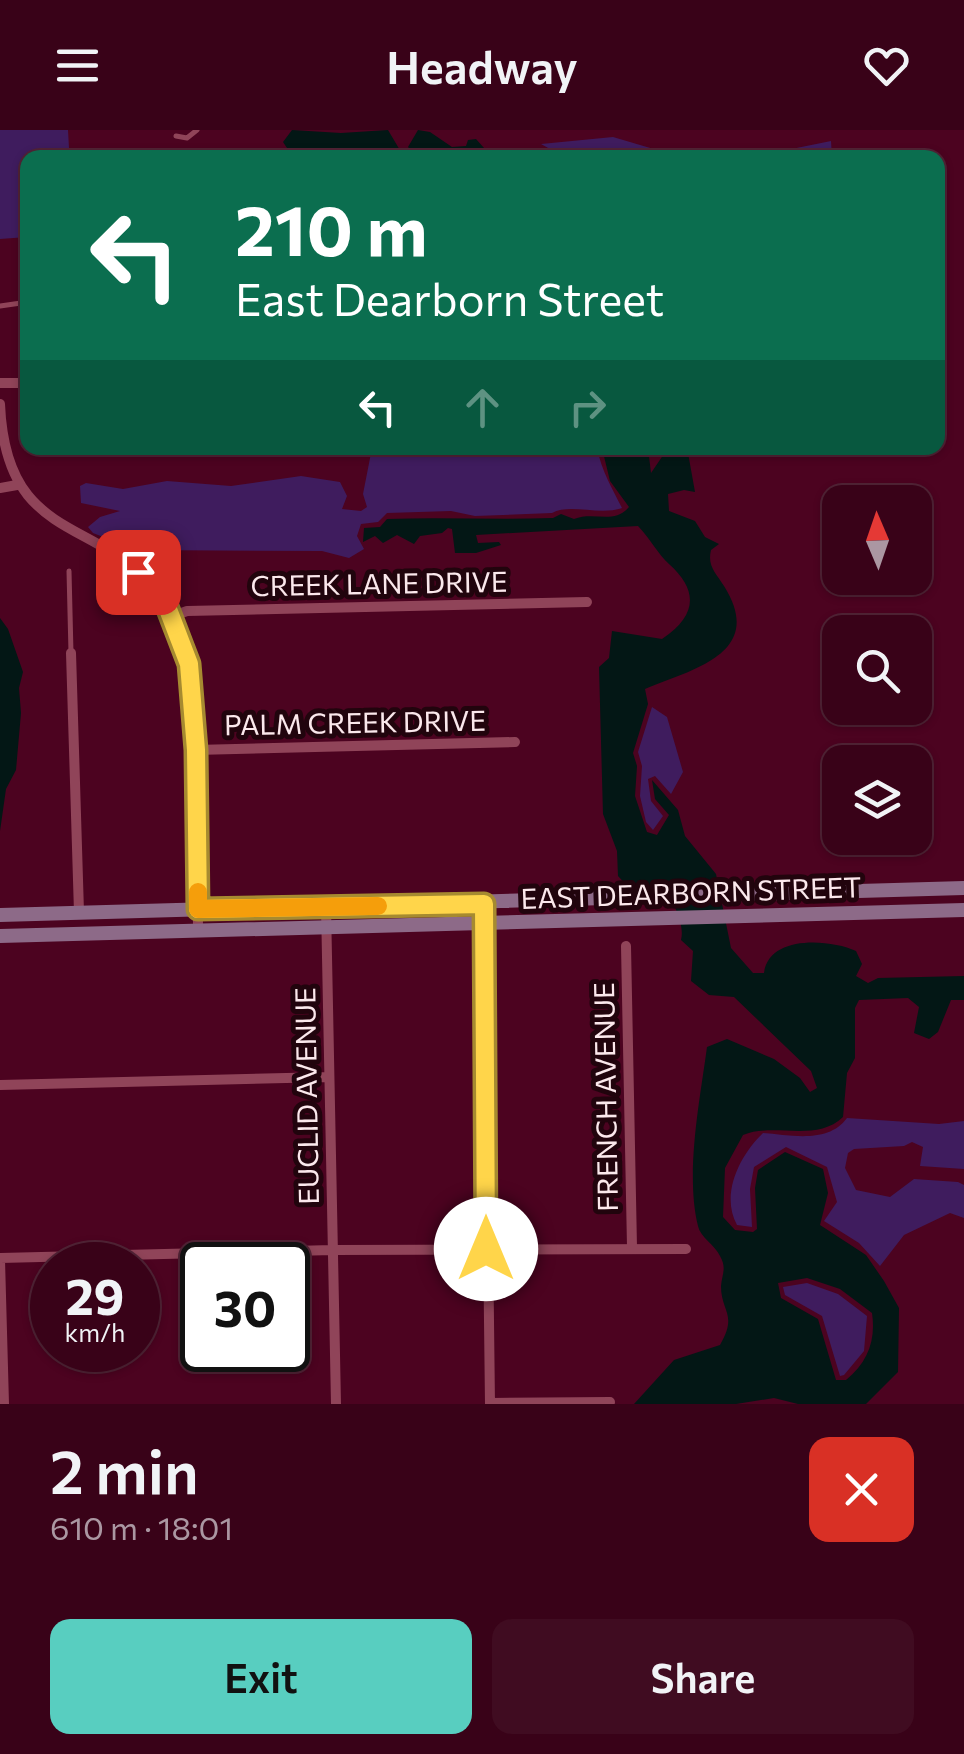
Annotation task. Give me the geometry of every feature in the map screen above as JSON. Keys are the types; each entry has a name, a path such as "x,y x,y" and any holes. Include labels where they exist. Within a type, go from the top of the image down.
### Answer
{"main road":[{"name":"EAST DEARBORN STREET","path":"0,915 964,888"},
{"name":"EAST DEARBORN STREET","path":"0,936 964,910"}],"street":[{"path":"0,404 4,447 17,485 54,520 138,572 173,616 189,664 196,750 198,930"},
{"path":"0,488 17,485"},
{"name":"CREEK LANE DRIVE","path":"173,616 187,611 588,602"},
{"path":"71,653 79,912"},
{"name":"PALM CREEK DRIVE","path":"196,750 516,742"},
{"path":"484,904 490,1404 610,1402"},
{"name":"EUCLID AVENUE","path":"326,907 336,1404"},
{"name":"FRENCH AVENUE","path":"626,946 632,1247"},
{"path":"0,1085 329,1077"},
{"path":"4,1404 0,1259 332,1250 686,1249"}],"lane":[{"path":"176,136 187,138 197,130"},
{"path":"69,571 71,653"}],"shaded area":[{"path":"0,130 68,130 69,148 76,150 20,150 20,238 0,239"},
{"path":"292,130 388,130 400,150 288,150 283,142"},
{"path":"418,130 430,132 452,147 466,146 468,140 476,139 486,150 411,150 408,147"},
{"path":"613,137 657,150 552,150 541,144"},
{"path":"831,141 832,150 787,150"},
{"path":"371,455 599,455 622,508 475,516 451,511 387,513 378,522 361,524 357,536 364,549 349,558 322,551 136,550 93,533 88,527 100,517 120,511 81,503 80,486 86,483 123,489 167,481 231,486 301,476 340,482 347,496 342,509 361,511 367,507 363,494"},
{"path":"604,455 649,455 651,473 663,455 688,455 695,492 668,494 669,511 695,521 705,537 719,544 711,550 711,565 735,609 736,628 719,655 645,689 648,704 633,753 637,766 635,796 647,832 657,835 669,815 655,799 652,780 678,810 685,836 716,874 731,948 753,973 764,973 768,961 788,946 816,943 856,951 862,964 856,976 868,983 878,978 964,976 964,1000 951,1000 938,1032 929,1039 914,1033 919,1007 908,998 859,1000 855,1008 855,1058 847,1073 843,1117 820,1129 768,1130 743,1135 725,1168 723,1217 735,1230 753,1232 757,1229 758,1170 785,1152 823,1169 828,1193 820,1225 866,1255 899,1308 898,1372 866,1404 798,1404 774,1398 736,1404 634,1404 674,1360 720,1345 728,1326 721,1286 723,1264 699,1230 694,1205 695,1136 707,1047 727,1039 774,1059 800,1078 810,1092 817,1088 811,1071 734,997 709,995 691,981 693,951 681,940 678,914 663,890 631,890 618,876 617,851 603,814 599,667 609,658 612,631 662,639 674,630 688,612 690,602 685,583 638,526 476,535 478,543 501,545 476,553 455,553 452,529 448,528 442,533 420,536 414,544 397,535 383,543 375,536 363,542 364,528 380,527 387,519 553,518 561,514 574,519 610,517 629,507 610,481","holes":["807,1278 840,1289 872,1313 871,1341 865,1358 846,1380 836,1380 818,1319 781,1298 778,1283"]},
{"path":"0,618 8,629 23,672 16,770 6,789 0,831"},
{"path":"652,707 667,717 683,772 671,794 655,776 648,779 651,801 663,816 653,830 646,822 640,796 642,766 638,752"},
{"path":"847,1118 939,1124 964,1121 964,1169 920,1166 923,1147 912,1142 904,1146 854,1149 848,1153 845,1168 856,1190 890,1197 914,1179 958,1182 964,1185 964,1218 950,1213 904,1235 880,1266 859,1243 824,1221 837,1202 827,1167 786,1147 754,1167 750,1189 752,1227 737,1225 731,1201 735,1176 747,1152 763,1133 819,1135 830,1132"},
{"path":"807,1283 838,1294 867,1316 864,1351 844,1375 840,1376 822,1316 785,1295 783,1287"}],"slow traffic":[{"path":"198,892 198,909 378,906"}],"route":[{"path":"138,572 173,616 189,664 196,750 198,909 484,904 486,1249"}]}
